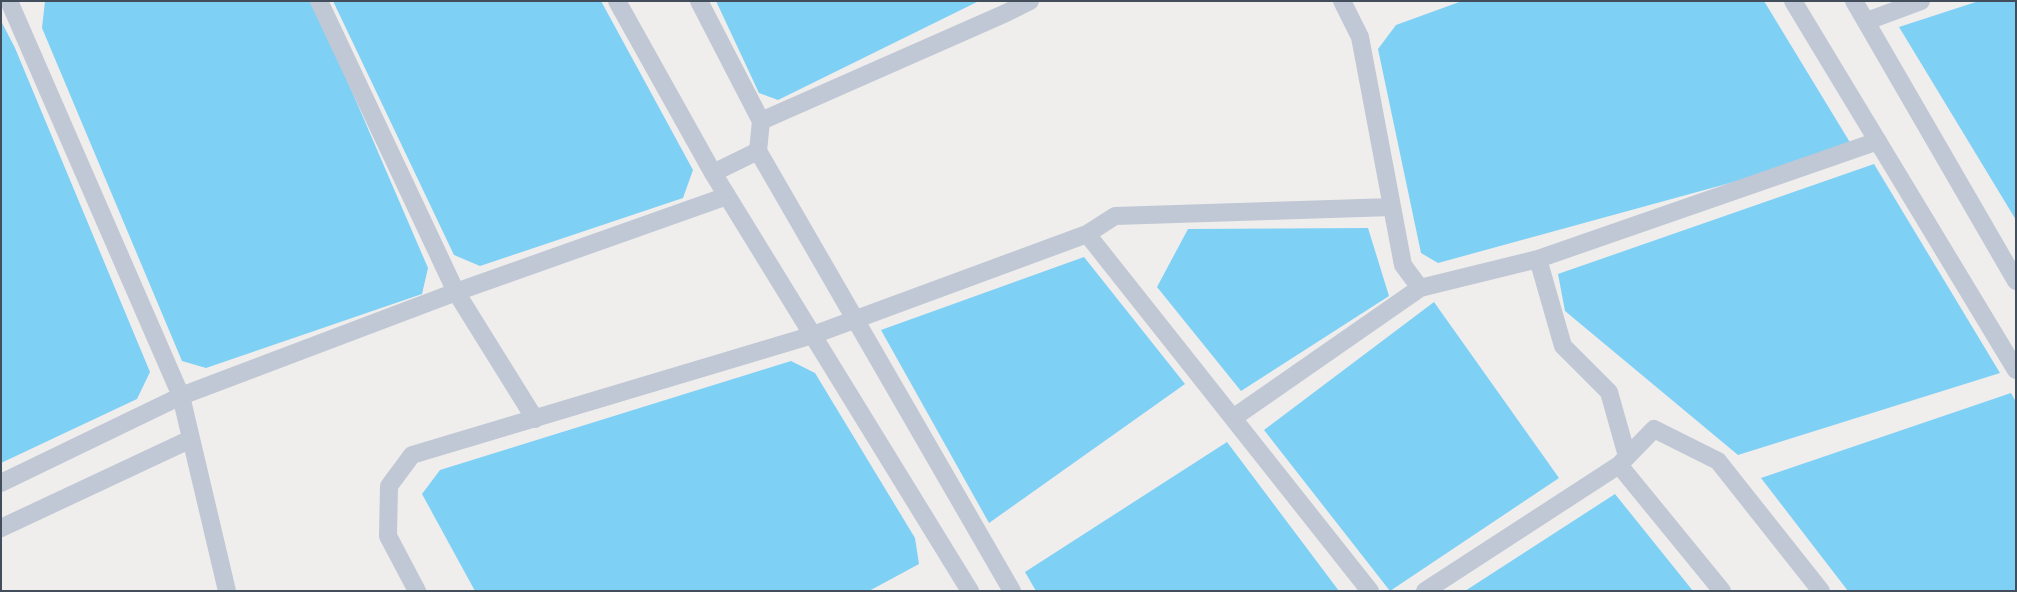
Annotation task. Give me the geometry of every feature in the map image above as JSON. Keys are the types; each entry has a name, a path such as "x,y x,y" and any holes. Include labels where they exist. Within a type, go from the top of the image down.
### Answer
{"lane":[{"path":"9,1 181,396 227,591"},
{"path":"319,1 456,292 535,419"},
{"path":"617,1 713,173 968,590"},
{"path":"699,1 761,122 758,150 1012,591"},
{"path":"761,122 1030,1"},
{"path":"1342,1 1360,37 1403,265 1420,288"},
{"path":"1793,1 2016,370"},
{"path":"1854,1 1867,21 2016,281"},
{"path":"1867,21 1921,1"},
{"path":"1233,418 1420,288 1538,259 1878,141"},
{"path":"713,173 758,150"},
{"path":"1,483 181,396 456,292 728,196"},
{"path":"417,591 388,536 389,486 412,455 813,335 1088,234 1115,216 1392,207"},
{"path":"1088,234 1370,591"},
{"path":"1538,259 1563,346 1609,392 1623,460 1722,591"},
{"path":"1425,591 1623,460 1654,429 1718,461 1821,591"},
{"path":"1,528 191,439"}],"water":[{"path":"45,1 313,1 428,268 422,294 206,368 182,361 42,28"},
{"path":"333,1 601,1 693,170 683,198 480,266 454,255"},
{"path":"716,1 979,1 778,100 759,93"},
{"path":"1462,1 1764,1 1854,149 1438,263 1421,253 1378,49 1396,25"},
{"path":"1979,1 2016,1 2016,220 1899,27"},
{"path":"1,21 15,48 150,372 137,399 1,463"},
{"path":"1874,164 2000,373 1738,455 1565,311 1558,274"},
{"path":"1368,228 1389,296 1241,391 1157,287 1188,229"},
{"path":"1084,257 1185,384 989,523 881,330"},
{"path":"1434,302 1559,478 1390,591 1264,430"},
{"path":"791,361 815,373 915,538 919,564 869,591 475,591 422,494 440,470"},
{"path":"2011,393 2016,402 2016,591 1848,591 1761,478"},
{"path":"1227,442 1339,591 1036,591 1025,572"},
{"path":"1615,494 1693,591 1465,591"}]}
